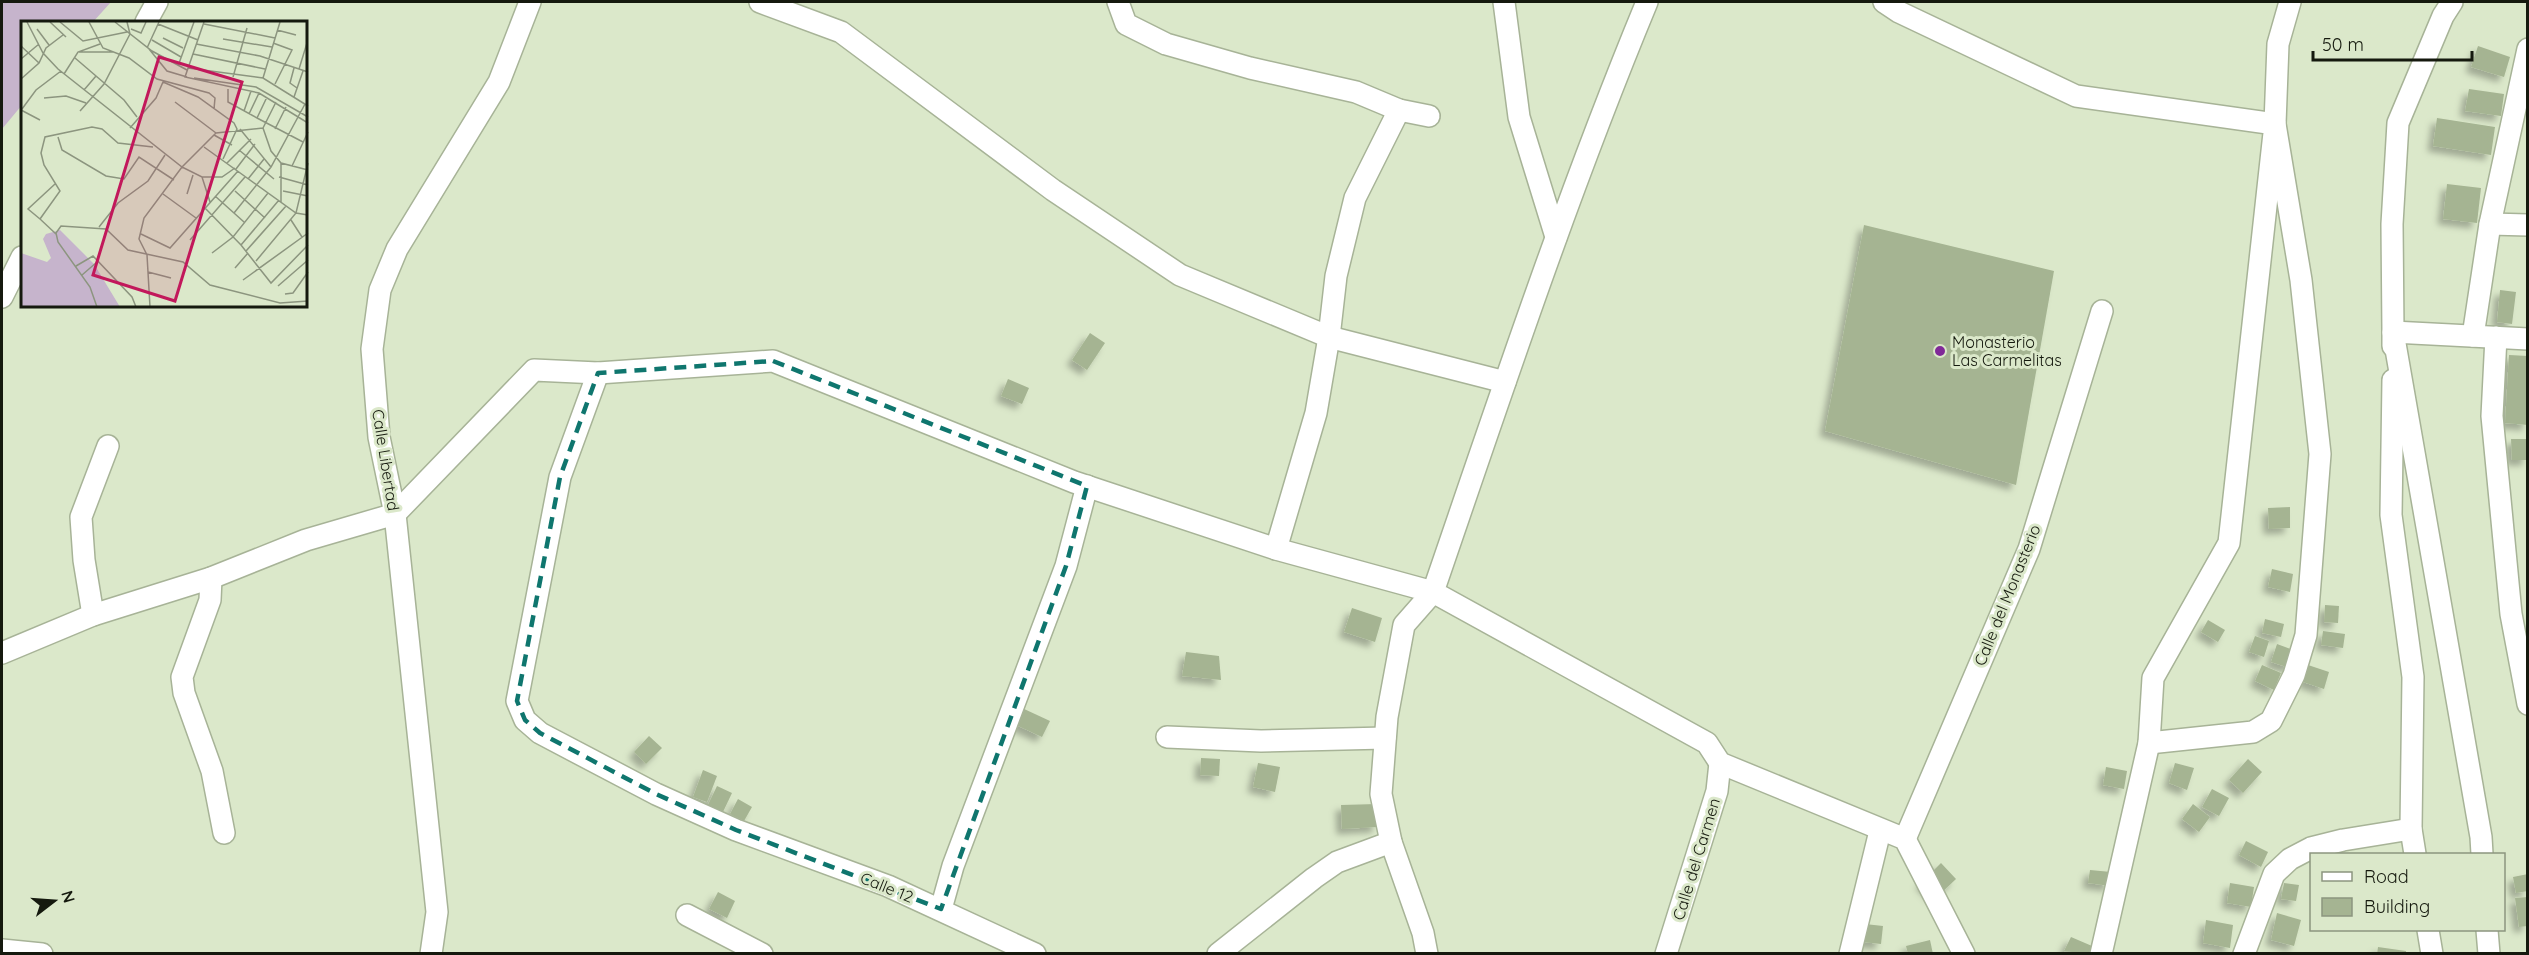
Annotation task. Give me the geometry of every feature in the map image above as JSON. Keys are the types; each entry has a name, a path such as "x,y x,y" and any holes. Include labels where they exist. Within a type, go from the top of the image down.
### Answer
{"street":[{"path":"146,21 156,2"},
{"name":"Calle Libertad","path":"431,954 437,912 395,514 379,437 372,349 380,290 398,249 499,82 530,2"},
{"path":"760,2 842,32 1053,190 1180,274 1329,337 1505,382"},
{"path":"1118,2 1126,24 1166,44 1250,68 1356,92 1399,110 1429,116"},
{"path":"1504,2 1519,117 1556,237"},
{"path":"1427,954 1419,923 1391,842 1381,794 1387,717 1404,625 1433,592 1600,115 1647,2"},
{"path":"1884,2 1899,12 2076,96 2275,124"},
{"path":"2101,954 2149,743 2153,678 2229,543 2275,124 2278,44 2290,2"},
{"path":"2415,853 2411,829 2413,677 2391,515 2392,224 2398,123 2443,16 2452,2"},
{"path":"2473,336 2490,224 2528,49"},
{"path":"1276,549 1316,413 1329,337 1336,276 1355,198 1399,110"},
{"path":"2149,743 2253,732 2271,721 2294,675 2306,635 2320,454 2301,280 2275,124"},
{"path":"2490,224 2528,225"},
{"path":"2,297 21,259"},
{"name":"Calle del Monasterio","path":"1905,839 2029,549 2102,311"},
{"path":"2393,332 2528,339"},
{"path":"2393,332 2481,837 2482,853"},
{"path":"2496,337 2492,416 2511,614 2528,704"},
{"path":"2,653 93,615 210,578 306,540 395,514 534,370 598,374 773,361 1087,486 1276,549 1433,592 1707,743 1720,763 1880,831 1905,839 1964,954"},
{"name":"Calle 12","path":"598,374 560,477 518,701 525,720 540,733 656,794 736,830 888,886 1035,954"},
{"path":"93,615 84,560 81,517 108,446"},
{"path":"941,909 953,866 1066,566 1087,486"},
{"path":"210,578 210,600 182,677 184,693 212,771 224,833"},
{"path":"1167,737 1261,741 1385,738"},
{"name":"Calle del Carmen","path":"1666,954 1717,791 1720,763"},
{"path":"2244,954 2274,874 2290,858 2311,848 2343,840 2411,829"},
{"path":"1850,954 1880,831"},
{"path":"1218,954 1337,862 1391,842"},
{"path":"687,915 762,954"},
{"path":"2428,931 2432,954"},
{"path":"2487,931 2489,954"},
{"path":"2,950 42,954"}],"highlighted area":[{"path":"773,361 1087,486 1066,566 941,909 736,830 656,794 540,733 525,720 517,701 560,477 598,373"}],"shaded area":[{"path":"2,2 111,2 94,21 21,21 21,106 2,129"}],"building":[{"path":"2478,46 2510,57 2504,77 2471,67"},
{"path":"2469,89 2504,94 2501,116 2465,111"},
{"path":"2437,118 2495,127 2491,155 2433,146"},
{"path":"2447,184 2481,188 2477,223 2443,219"},
{"name":"Monasterio Las Carmelitas","path":"1864,225 2054,271 2016,485 1825,431"},
{"path":"2500,290 2516,292 2512,324 2497,322"},
{"path":"1090,333 1105,343 1087,370 1072,360"},
{"path":"2509,355 2528,356 2528,425 2505,423"},
{"path":"1008,379 1029,388 1022,404 1001,396"},
{"path":"2511,439 2528,439 2528,460 2512,460"},
{"path":"2290,507 2290,528 2269,529 2268,508"},
{"path":"2272,569 2293,574 2290,592 2268,587"},
{"path":"2325,605 2339,606 2338,623 2324,622"},
{"path":"1352,608 1382,618 1375,642 1344,632"},
{"path":"2265,619 2284,624 2281,637 2262,633"},
{"path":"2208,620 2225,630 2218,642 2201,632"},
{"path":"2323,631 2345,634 2343,648 2321,645"},
{"path":"2255,636 2269,641 2264,657 2249,652"},
{"path":"2277,644 2296,651 2290,668 2271,662"},
{"path":"1186,652 1219,656 1221,680 1182,676"},
{"path":"2262,665 2281,673 2274,690 2255,681"},
{"path":"2308,665 2329,672 2324,689 2303,682"},
{"path":"1022,708 1050,721 1042,737 1014,724"},
{"path":"649,736 662,748 646,764 634,752"},
{"path":"1201,758 1220,759 1219,776 1200,775"},
{"path":"2248,759 2262,772 2243,793 2229,780"},
{"path":"1258,763 1280,767 1275,792 1253,787"},
{"path":"2175,763 2194,768 2187,790 2169,783"},
{"path":"2106,767 2127,771 2124,789 2103,785"},
{"path":"703,770 717,776 707,802 693,797"},
{"path":"717,786 732,793 722,814 707,807"},
{"path":"2212,789 2229,798 2219,816 2202,807"},
{"path":"738,799 752,807 744,821 730,814"},
{"path":"1377,804 1378,827 1342,829 1341,805"},
{"path":"2193,804 2210,817 2199,832 2182,819"},
{"path":"2246,841 2268,852 2261,867 2239,855"},
{"path":"1941,863 1956,879 1936,898 1921,883"},
{"path":"2090,870 2111,872 2110,886 2088,883"},
{"path":"2528,874 2528,891 2516,893 2513,877"},
{"path":"2230,883 2254,887 2251,907 2227,903"},
{"path":"2284,883 2299,885 2296,901 2281,899"},
{"path":"718,892 735,901 727,918 709,909"},
{"path":"2528,897 2528,926 2519,927 2515,898"},
{"path":"2277,913 2301,920 2294,946 2271,940"},
{"path":"2206,920 2233,925 2230,948 2203,943"},
{"path":"1856,923 1883,926 1881,944 1854,941"},
{"path":"2071,937 2092,946 2089,954 2064,951"},
{"path":"1930,940 1933,954 1908,954 1906,946"},
{"path":"2378,947 2406,951 2406,954 2377,954"}],"place":[{"name":"Monasterio Las Carmelitas","path":"1940,351"}]}
